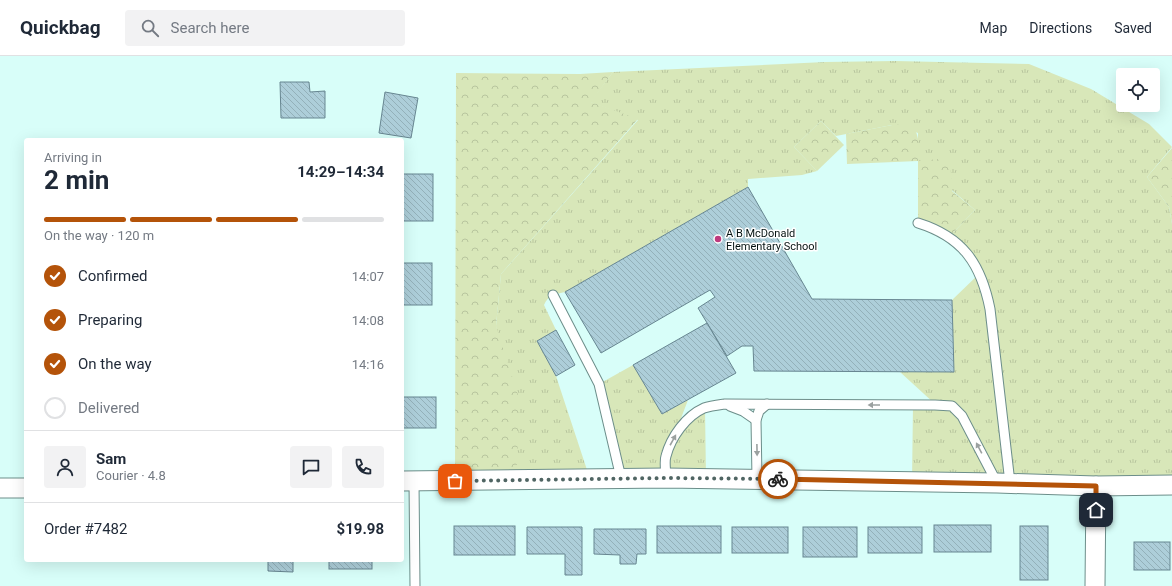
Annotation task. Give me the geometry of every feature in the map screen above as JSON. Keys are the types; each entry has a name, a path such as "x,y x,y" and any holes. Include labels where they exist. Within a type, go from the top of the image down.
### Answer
{"street":[{"path":"408,482 666,478 1004,483 1096,486 1172,485"},
{"path":"1095,586 1096,486"},
{"path":"0,488 24,488"}],"lane":[{"path":"918,223 932,227 963,247 980,273 990,309 1004,483"},
{"path":"553,295 599,384 620,478"},
{"path":"666,478 666,457 672,441 692,415 705,408 725,404 935,405 952,406 962,416 1004,483"},
{"path":"725,404 743,411 756,420"},
{"path":"758,479 756,420 759,411 767,404"},
{"path":"408,482 415,586"}],"green space":[{"path":"895,61 1029,64 1091,89 1116,104 1116,112 1129,112 1149,124 1172,147 1147,177 1169,207 1172,224 1172,485 912,481 913,405 935,404 900,372 954,372 952,300 980,273 949,237 975,210 918,161 918,133 892,125 836,136 821,121 794,147 817,171 802,175 748,179 748,187 565,292 558,293 548,299 544,305 556,330 537,341 556,376 590,479 516,480 496,326 501,274 638,120 590,102 613,72 825,62"},
{"path":"613,72 591,102 638,119 501,274 496,326 520,401 516,480 455,481 456,73 580,74"},
{"path":"821,121 844,145 817,171 794,147"},
{"path":"892,125 908,125 915,131 919,146 918,161 847,164 846,134"},
{"path":"1172,148 1172,224 1169,207 1147,177"},
{"path":"950,158 952,191 975,210 949,237 918,223 918,161"},
{"path":"633,365 662,414 688,400 673,439 705,408 706,478 621,478 599,384"}],"building":[{"path":"280,82 309,82 310,92 325,91 325,118 281,118"},
{"path":"385,92 418,98 411,138 379,133"},
{"path":"404,174 433,174 433,221 404,221"},
{"name":"A B McDonald Elementary School","path":"748,187 812,299 952,300 954,372 754,371 753,346 742,346 727,356 698,308 715,297 710,290 601,353 565,292"},
{"path":"404,263 432,263 432,305 404,305"},
{"path":"707,323 736,373 662,414 633,365"},
{"path":"556,330 575,365 556,376 537,341"},
{"path":"404,397 436,397 436,428 404,428"},
{"path":"934,525 991,525 991,552 934,552"},
{"path":"454,526 515,526 515,555 454,555"},
{"path":"657,526 721,526 721,553 657,553"},
{"path":"1020,526 1048,526 1048,580 1020,580"},
{"path":"527,527 582,527 582,575 565,575 565,554 527,554"},
{"path":"732,527 788,527 788,553 732,553"},
{"path":"803,527 857,527 857,557 803,557"},
{"path":"868,527 922,527 922,553 868,553"},
{"path":"594,529 646,529 646,554 637,554 636,564 620,564 620,555 594,554"},
{"path":"1134,542 1170,542 1170,570 1134,570"},
{"path":"268,562 293,562 293,572 268,571"},
{"path":"329,562 372,562 372,569 329,569"}],"way so far":[{"path":"455,481 666,478 778,479"}],"place":[{"name":"A B McDonald Elementary School","path":"718,239"}],"route":[{"path":"778,479 1096,486 1096,510"}]}
